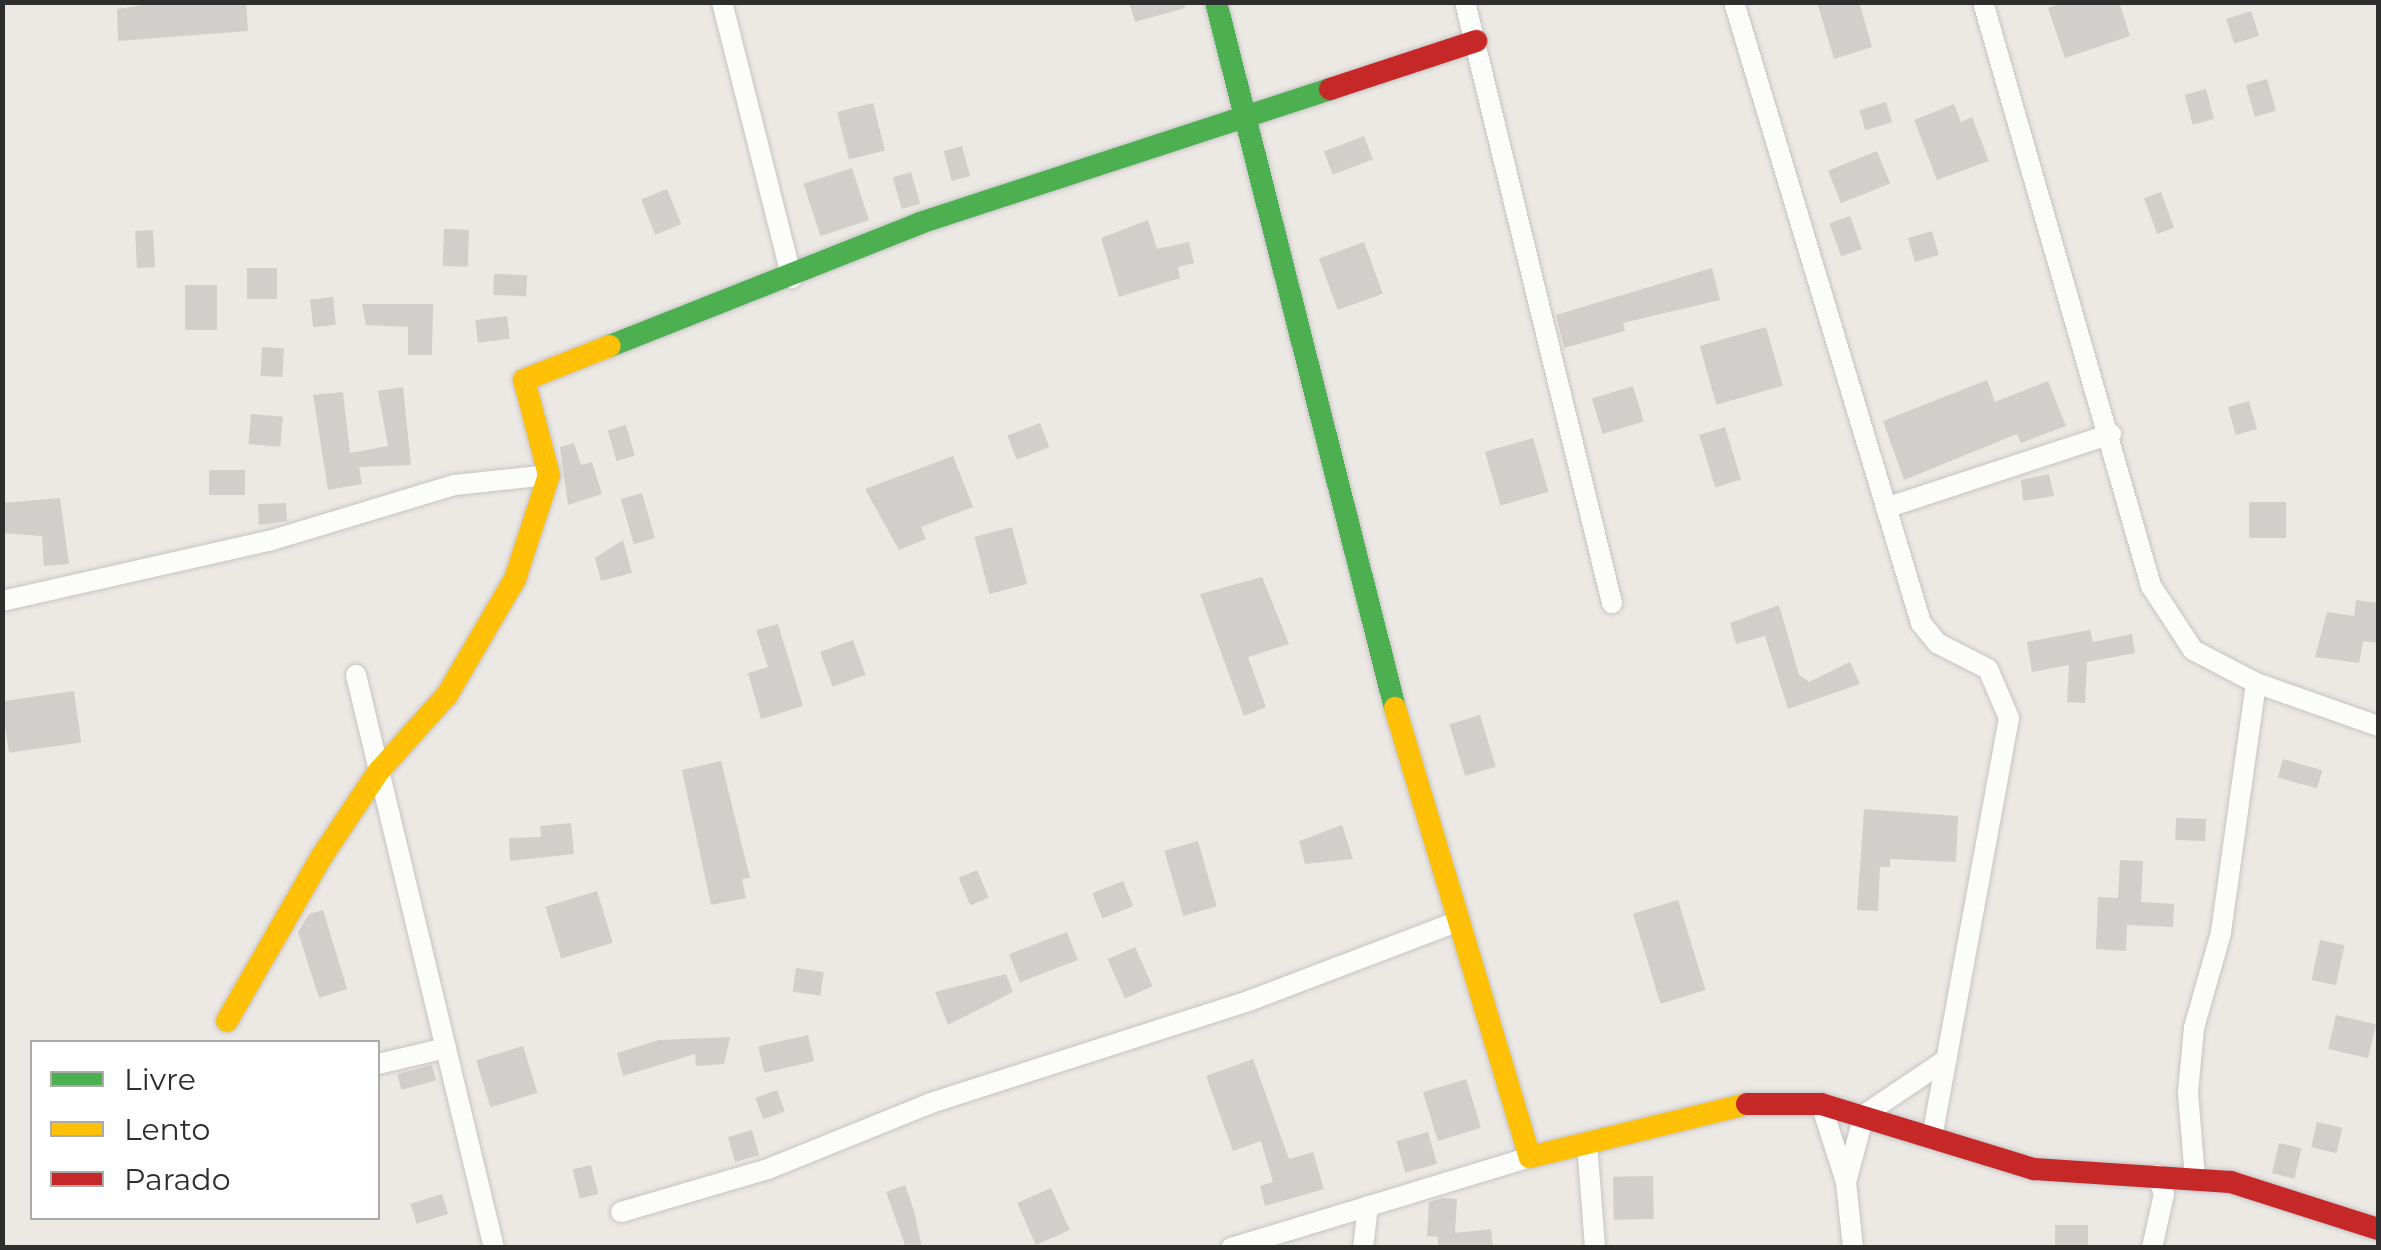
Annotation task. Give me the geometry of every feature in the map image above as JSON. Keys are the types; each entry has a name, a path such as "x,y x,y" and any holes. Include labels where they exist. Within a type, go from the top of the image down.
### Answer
{"street":[{"path":"722,2 792,278"},
{"path":"1216,2 1391,696 1530,1157"},
{"path":"1466,2 1612,603"},
{"path":"1734,2 1921,623 1937,643 1988,670 2009,718 2006,765 1974,874 1932,1133"},
{"path":"1983,2 2111,434 2151,586 2173,625 2193,650 2256,684 2378,726"},
{"path":"227,1020 379,771 484,642 515,579 549,474 524,380 792,278 920,223 1476,41"},
{"path":"1886,508 2111,434"},
{"path":"2,601 270,540 455,485 549,474"},
{"path":"356,674 494,1248"},
{"path":"2196,1179 2188,1093 2194,1028 2221,933 2256,684"},
{"path":"621,1212 768,1169 931,1103 1251,1000 1459,921"},
{"path":"380,1064 446,1048"},
{"path":"1846,1182 1864,1115 1947,1059"},
{"path":"1231,1248 1530,1157 1732,1104 1821,1104 1932,1133 2034,1169 2231,1182 2378,1229"},
{"path":"1821,1104 1846,1182 1853,1248"},
{"path":"1587,1143 1596,1248"},
{"path":"2152,1248 2164,1194 2157,1176"},
{"path":"1363,1248 1368,1206"}],"building":[{"path":"164,2 246,2 248,31 118,41 117,9"},
{"path":"1129,2 1184,2 1185,8 1135,22"},
{"path":"1817,2 1859,2 1872,47 1834,59"},
{"path":"2064,2 2119,2 2130,36 2065,58 2048,8"},
{"path":"2251,11 2259,36 2234,44 2226,19"},
{"path":"2267,79 2276,111 2255,117 2246,85"},
{"path":"2206,89 2214,119 2193,125 2185,95"},
{"path":"1886,102 1892,122 1865,130 1859,110"},
{"path":"873,103 885,151 849,159 837,112"},
{"path":"1954,104 1961,122 1972,117 1989,161 1937,180 1914,120"},
{"path":"1364,136 1373,159 1333,175 1324,151"},
{"path":"962,146 970,176 952,181 944,151"},
{"path":"1877,151 1890,183 1841,203 1828,171"},
{"path":"852,168 869,220 820,236 803,184"},
{"path":"911,172 920,204 902,209 893,177"},
{"path":"667,189 681,224 655,235 641,199"},
{"path":"2161,192 2174,228 2157,234 2144,198"},
{"path":"1850,216 1862,249 1841,256 1829,224"},
{"path":"1148,220 1157,249 1189,242 1194,263 1178,267 1180,278 1119,297 1101,238"},
{"path":"444,229 469,230 468,267 443,266"},
{"path":"153,230 155,267 137,268 135,231"},
{"path":"1932,231 1939,255 1915,262 1908,238"},
{"path":"1364,242 1383,294 1338,310 1319,258"},
{"path":"247,268 277,268 277,299 247,299"},
{"path":"1712,268 1720,300 1623,323 1625,331 1564,348 1556,315"},
{"path":"494,274 527,275 526,296 493,295"},
{"path":"185,285 217,285 217,330 185,330"},
{"path":"333,297 336,325 313,327 310,299"},
{"path":"362,304 433,304 432,355 408,355 408,327 366,325"},
{"path":"507,316 510,339 478,343 475,320"},
{"path":"1766,327 1783,386 1716,405 1700,346"},
{"path":"262,347 284,348 282,377 260,376"},
{"path":"1987,380 1995,402 2048,381 2066,426 2021,443 2017,434 1904,480 1883,421"},
{"path":"1633,386 1644,421 1603,434 1592,399"},
{"path":"403,387 411,465 359,467 362,484 328,490 313,395 343,392 350,453 388,446 378,391"},
{"path":"2249,401 2257,429 2236,435 2228,407"},
{"path":"251,414 283,417 280,447 248,444"},
{"path":"1040,423 1049,447 1017,460 1007,436"},
{"path":"626,425 635,456 617,461 608,430"},
{"path":"1725,427 1741,480 1715,487 1699,435"},
{"path":"1533,438 1548,492 1500,506 1485,452"},
{"path":"574,443 581,465 592,462 602,494 568,505 560,447"},
{"path":"953,456 973,507 921,527 926,539 899,550 865,489"},
{"path":"209,470 245,470 245,495 209,495"},
{"path":"2049,474 2054,496 2023,501 2021,480"},
{"path":"642,493 655,538 634,544 621,499"},
{"path":"60,498 69,564 44,566 42,536 2,533 2,503"},
{"path":"2249,502 2286,502 2286,538 2249,538"},
{"path":"286,503 287,521 259,525 258,504"},
{"path":"1012,527 1027,584 990,594 974,537"},
{"path":"623,540 632,573 601,581 595,558"},
{"path":"1262,577 1289,644 1248,657 1266,707 1244,716 1200,594"},
{"path":"2356,600 2378,603 2378,643 2363,641 2359,663 2315,657 2327,612 2354,616"},
{"path":"1779,605 1799,675 1809,682 1850,662 1860,684 1788,709 1765,636 1736,644 1730,623"},
{"path":"778,624 803,706 761,719 748,673 768,667 756,630"},
{"path":"2090,630 2093,642 2132,634 2135,653 2087,662 2085,703 2067,702 2069,665 2032,672 2027,642"},
{"path":"853,640 866,675 833,687 820,652"},
{"path":"74,691 81,742 9,753 2,701"},
{"path":"1480,715 1496,767 1465,776 1449,724"},
{"path":"2283,759 2322,770 2317,789 2278,777"},
{"path":"721,761 750,878 742,879 746,898 711,905 682,770"},
{"path":"1864,809 1958,816 1956,862 1890,859 1890,867 1880,867 1878,911 1857,910"},
{"path":"2176,818 2206,819 2205,841 2175,840"},
{"path":"571,823 574,854 510,861 509,838 541,837 540,826"},
{"path":"1342,825 1353,859 1305,864 1299,841"},
{"path":"1198,841 1217,906 1183,916 1164,851"},
{"path":"2120,860 2143,861 2141,902 2174,904 2173,927 2127,925 2126,951 2096,949 2098,897 2118,898"},
{"path":"977,870 989,898 970,905 959,878"},
{"path":"1123,881 1133,906 1103,918 1092,893"},
{"path":"597,891 613,943 561,958 545,907"},
{"path":"1678,900 1705,990 1661,1004 1633,914"},
{"path":"323,910 347,989 319,998 298,932 309,914"},
{"path":"1067,932 1078,960 1020,982 1009,954"},
{"path":"2320,940 2344,945 2336,985 2311,980"},
{"path":"1135,947 1152,986 1125,998 1108,959"},
{"path":"796,968 824,972 820,996 793,992"},
{"path":"1006,974 1013,992 948,1025 935,992"},
{"path":"2336,1015 2376,1024 2368,1058 2328,1049"},
{"path":"808,1035 814,1061 764,1073 758,1046"},
{"path":"730,1037 724,1064 696,1066 695,1054 623,1076 617,1053 659,1040"},
{"path":"523,1046 537,1093 490,1107 476,1060"},
{"path":"1253,1059 1289,1159 1313,1152 1324,1189 1265,1206 1260,1186 1273,1182 1261,1141 1233,1151 1206,1076"},
{"path":"432,1065 436,1080 401,1090 397,1074"},
{"path":"1466,1079 1481,1128 1438,1141 1423,1092"},
{"path":"777,1090 785,1112 763,1119 755,1098"},
{"path":"2317,1122 2342,1128 2336,1153 2311,1147"},
{"path":"752,1130 759,1155 735,1162 728,1137"},
{"path":"1428,1132 1437,1164 1405,1173 1396,1141"},
{"path":"2279,1143 2301,1148 2294,1178 2272,1173"},
{"path":"591,1165 598,1194 580,1199 573,1170"},
{"path":"1653,1176 1654,1219 1614,1220 1613,1177"},
{"path":"905,1185 922,1248 906,1248 886,1192"},
{"path":"1051,1188 1070,1230 1036,1245 1017,1203"},
{"path":"442,1194 448,1214 417,1224 410,1204"},
{"path":"1457,1199 1455,1233 1491,1229 1493,1248 1438,1248 1438,1237 1427,1236 1429,1202"},
{"path":"2055,1225 2088,1225 2088,1248 2055,1248"}],"traffic: fast":[{"path":"1216,2 1395,708"},
{"path":"610,346 920,223 1330,89"}],"traffic: slow":[{"path":"227,1021 322,856 379,771 447,695 515,579 549,475 524,380 610,346"},
{"path":"1395,708 1530,1157 1747,1104"}],"traffic: jam":[{"path":"1330,89 1476,41"},
{"path":"1747,1104 1821,1104 2034,1169 2231,1182 2378,1229"}]}
